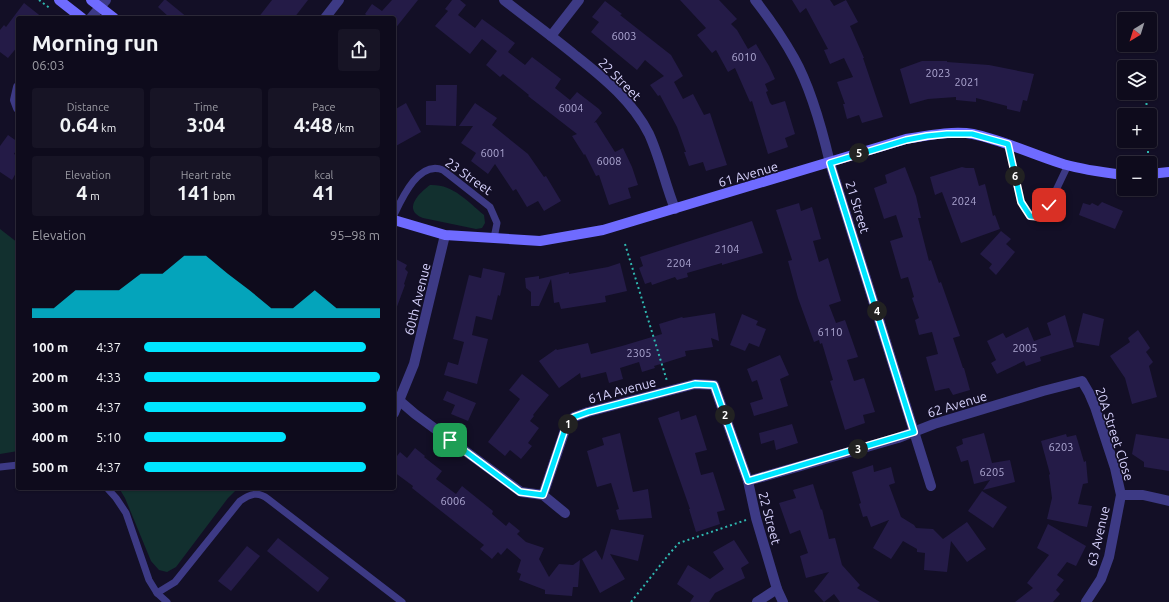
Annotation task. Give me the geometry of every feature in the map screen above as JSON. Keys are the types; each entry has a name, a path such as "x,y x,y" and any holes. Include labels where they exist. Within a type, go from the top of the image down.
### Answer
{"street":[{"path":"59,0 79,16"},
{"path":"91,0 103,3 113,16"},
{"path":"327,16 339,0"},
{"name":"22 Street","path":"504,0 551,36 615,90 631,106 648,134 675,209"},
{"path":"551,36 579,0"},
{"name":"21 Street","path":"755,0 785,42 803,76 825,141 830,163 931,486"},
{"path":"93,16 103,3"},
{"name":"61 Avenue","path":"494,238 540,241 603,230 906,140 927,136 972,134 1008,144 1068,165 1117,173"},
{"path":"1157,173 1169,172"},
{"path":"396,221 445,235 494,238"},
{"name":"60th Avenue","path":"397,398 414,364 445,235"},
{"name":"62 Avenue","path":"748,481 914,432 934,424 1043,391 1082,381"},
{"name":"20A Street Close","path":"1082,381 1095,407 1115,468 1121,496 1143,495 1169,501"},
{"name":"61A Avenue","path":"543,495 566,426 574,417 695,384 714,385"},
{"name":"22 Street","path":"714,385 748,481 754,511 777,589"},
{"path":"397,398 415,414 520,492 543,495 565,513"},
{"name":"63 Avenue","path":"1086,602 1101,579 1109,557 1121,496"},
{"path":"757,602 777,589 783,602"}],"lane":[{"path":"1008,144 1021,202 1030,216 1041,217 1049,205 1068,165"},
{"name":"23 Street","path":"396,210 402,197 420,174 429,168 437,168 443,170 490,206 497,223 494,238"},
{"path":"0,467 16,465"},
{"path":"109,490 126,513 150,580 157,593 167,602"},
{"path":"157,593 175,582 240,501 250,495 258,494 263,495 270,500 402,602"}],"path":[{"path":"1148,148 1148,155"},
{"path":"625,244 666,379"},
{"path":"631,602 670,553 680,543 743,521"}],"green space":[{"path":"430,185 446,187 466,199 484,215 485,223 482,228 476,229 423,218 417,215 414,211 414,202 421,192"},
{"path":"0,229 16,241 16,451 0,454"},
{"path":"120,490 236,490 228,498 176,567 167,572 159,570 151,561 125,498"}],"building":[{"path":"164,0 166,0 186,16 168,16 158,7"},
{"path":"272,0 308,0 296,16 260,16"},
{"path":"392,0 418,0 396,28 396,16 368,16 365,14 372,4 382,11"},
{"path":"452,0 460,0 466,5 458,15 475,28 482,19 515,43 508,52 525,65 532,57 561,79 555,88 570,100 577,92 599,109 602,113 594,123 596,122 615,152 623,148 632,167 638,185 628,188 631,198 609,205 599,175 596,176 585,154 584,155 572,136 577,134 528,96 529,95 503,74 500,77 486,65 497,51 482,39 470,54 435,26 448,11 445,9"},
{"path":"680,0 719,0 737,19 731,24 737,30 748,49 756,44 775,79 765,84 770,103 772,105 785,101 795,134 785,138 788,147 768,154 752,101 750,102 735,68 728,72 716,50 712,53 697,35 706,28"},
{"path":"792,0 830,0 834,6 846,0 858,22 850,26 864,58 883,117 862,123 859,115 847,119 843,104 845,104 837,82 853,77 844,58 830,64 824,50 828,49 806,8 800,13"},
{"path":"605,1 622,14 620,15 671,55 683,76 674,82 683,99 693,94 704,115 710,113 727,165 706,171 703,162 689,166 684,152 686,152 677,127 660,95 658,96 650,85 664,76 645,60 637,70 591,32 599,22 592,17"},
{"path":"24,3 40,16 16,16 16,48 8,58 0,52 0,30 4,25 6,27"},
{"path":"922,61 947,61 989,65 1034,74 1027,101 1023,100 1020,112 1007,109 1007,106 976,98 976,102 956,100 956,97 928,99 910,104 900,69"},
{"path":"436,85 457,85 456,126 426,125 426,101 436,101"},
{"path":"406,103 421,132 396,146 396,109"},
{"path":"475,103 497,118 492,125 528,154 544,177 546,176 561,201 544,211 538,201 527,207 516,189 513,191 495,164 488,174 471,161 476,153 461,143 473,126 459,126"},
{"path":"8,135 16,141 16,150 14,154 16,155 16,173 12,180 0,172 0,146"},
{"path":"905,167 916,196 921,218 918,218 929,261 931,260 939,283 941,282 960,336 953,338 970,390 953,395 949,388 935,391 926,357 938,354 932,332 919,335 915,320 919,318 912,298 914,297 908,277 901,279 890,241 903,237 896,215 884,219 874,188 887,183 885,175"},
{"path":"962,167 974,168 979,186 985,184 993,216 995,215 1000,229 961,243 942,192 935,195 930,177"},
{"path":"1102,202 1123,211 1115,229 1079,215 1083,203 1090,205 1092,203 1098,206"},
{"path":"799,203 801,211 812,207 821,239 813,241 819,262 828,258 841,301 829,305 836,323 845,320 858,357 847,360 854,381 864,378 875,412 863,415 865,423 845,430 830,381 833,380 822,343 820,344 819,340 814,342 798,298 788,261 792,260 776,210"},
{"path":"752,221 763,253 687,273 688,277 677,280 675,277 652,285 651,282 645,284 639,268 643,266 640,257"},
{"path":"1001,231 1011,239 1006,244 1015,252 996,275 989,268 992,264 980,254"},
{"path":"396,259 407,265 405,269 408,272 396,309"},
{"path":"620,263 627,291 605,296 606,302 561,309 559,302 554,303 551,279 539,306 531,306 531,292 526,288 525,278 539,276 539,279 569,272 569,274 608,267"},
{"path":"483,268 505,273 500,296 498,295 492,320 476,316 472,335 488,339 477,384 444,375 448,362 458,365 464,342 453,339 469,275 481,278"},
{"path":"715,313 719,341 711,338 713,347 685,351 686,356 654,366 655,368 642,372 639,362 620,368 623,379 609,383 606,372 581,378 580,373 559,388 539,361 556,349 588,343 591,354 622,346 662,334 659,324 682,317"},
{"path":"1083,313 1104,319 1099,346 1076,342"},
{"path":"742,314 758,321 756,325 766,329 759,347 749,343 745,351 730,345"},
{"path":"1065,315 1074,347 1040,357 1041,361 1026,366 1024,361 997,374 991,363 996,360 987,341 1003,333 1006,338 1028,327 1034,341 1051,335 1047,323"},
{"path":"1138,330 1150,348 1146,352 1153,362 1149,366 1157,397 1132,404 1125,378 1110,356 1130,342 1128,338"},
{"path":"780,355 789,375 780,379 788,406 754,416 750,403 763,399 757,380 752,382 747,369"},
{"path":"522,374 549,395 530,421 539,428 528,443 532,446 521,459 510,450 505,456 488,442 520,399 509,390"},
{"path":"447,391 476,403 468,421 451,414 455,405 443,400"},
{"path":"679,411 681,420 696,415 707,450 695,453 701,475 713,472 725,510 717,512 720,524 696,532 690,509 658,418"},
{"path":"792,424 798,443 776,450 774,440 761,444 759,433"},
{"path":"620,433 633,492 648,489 652,518 619,520 616,510 619,509 611,483 597,487 587,451 604,445 602,438"},
{"path":"984,433 992,463 1010,460 1015,482 983,490 990,480 974,484 968,460 961,462 956,447 963,444 962,439"},
{"path":"1066,434 1067,437 1076,435 1084,462 1086,461 1088,483 1083,484 1078,504 1092,506 1087,527 1047,519 1052,498 1050,474 1041,441"},
{"path":"1136,434 1169,439 1169,471 1144,467 1144,462 1132,454"},
{"path":"415,448 442,471 436,479 456,494 462,486 493,511 492,514 506,526 509,522 520,531 517,534 526,542 544,548 539,559 549,577 559,564 573,565 580,560 578,587 573,587 572,596 545,594 545,590 519,580 521,574 517,572 521,560 507,548 501,555 498,552 492,559 480,549 484,545 396,473 396,457 400,452 407,458"},
{"path":"873,465 874,472 891,467 895,483 889,485 901,517 914,525 916,528 933,529 943,539 967,522 986,549 967,562 951,541 947,572 924,570 925,553 917,552 917,549 903,541 891,559 873,548 889,520 871,527 867,516 863,517 859,504 861,503 852,472"},
{"path":"813,484 821,510 822,509 829,539 835,538 842,565 860,585 857,588 880,602 840,602 834,594 824,602 814,591 829,572 806,578 800,556 808,553 800,530 790,534 779,503 796,498 793,490"},
{"path":"982,491 1007,507 993,528 968,511"},
{"path":"1048,524 1086,546 1076,566 1067,562 1057,575 1064,580 1056,590 1060,594 1053,602 1015,602 1033,588 1027,583 1049,555 1037,548"},
{"path":"611,529 644,535 638,561 610,554 625,579 600,593 582,559 596,550 602,560"},
{"path":"278,538 329,578 318,592 267,551"},
{"path":"734,540 749,563 741,568 745,578 715,593 709,602 690,602 694,596 677,584 688,565 710,579 724,569 713,552"},
{"path":"247,546 260,556 231,591 218,581"}],"route":[{"path":"450,440 520,492 543,495 566,426 574,417 695,384 714,385 748,481 898,438 914,432 830,163 848,156 906,140 947,134 972,134 1008,144 1021,202 1030,216 1041,217 1049,205"}]}
